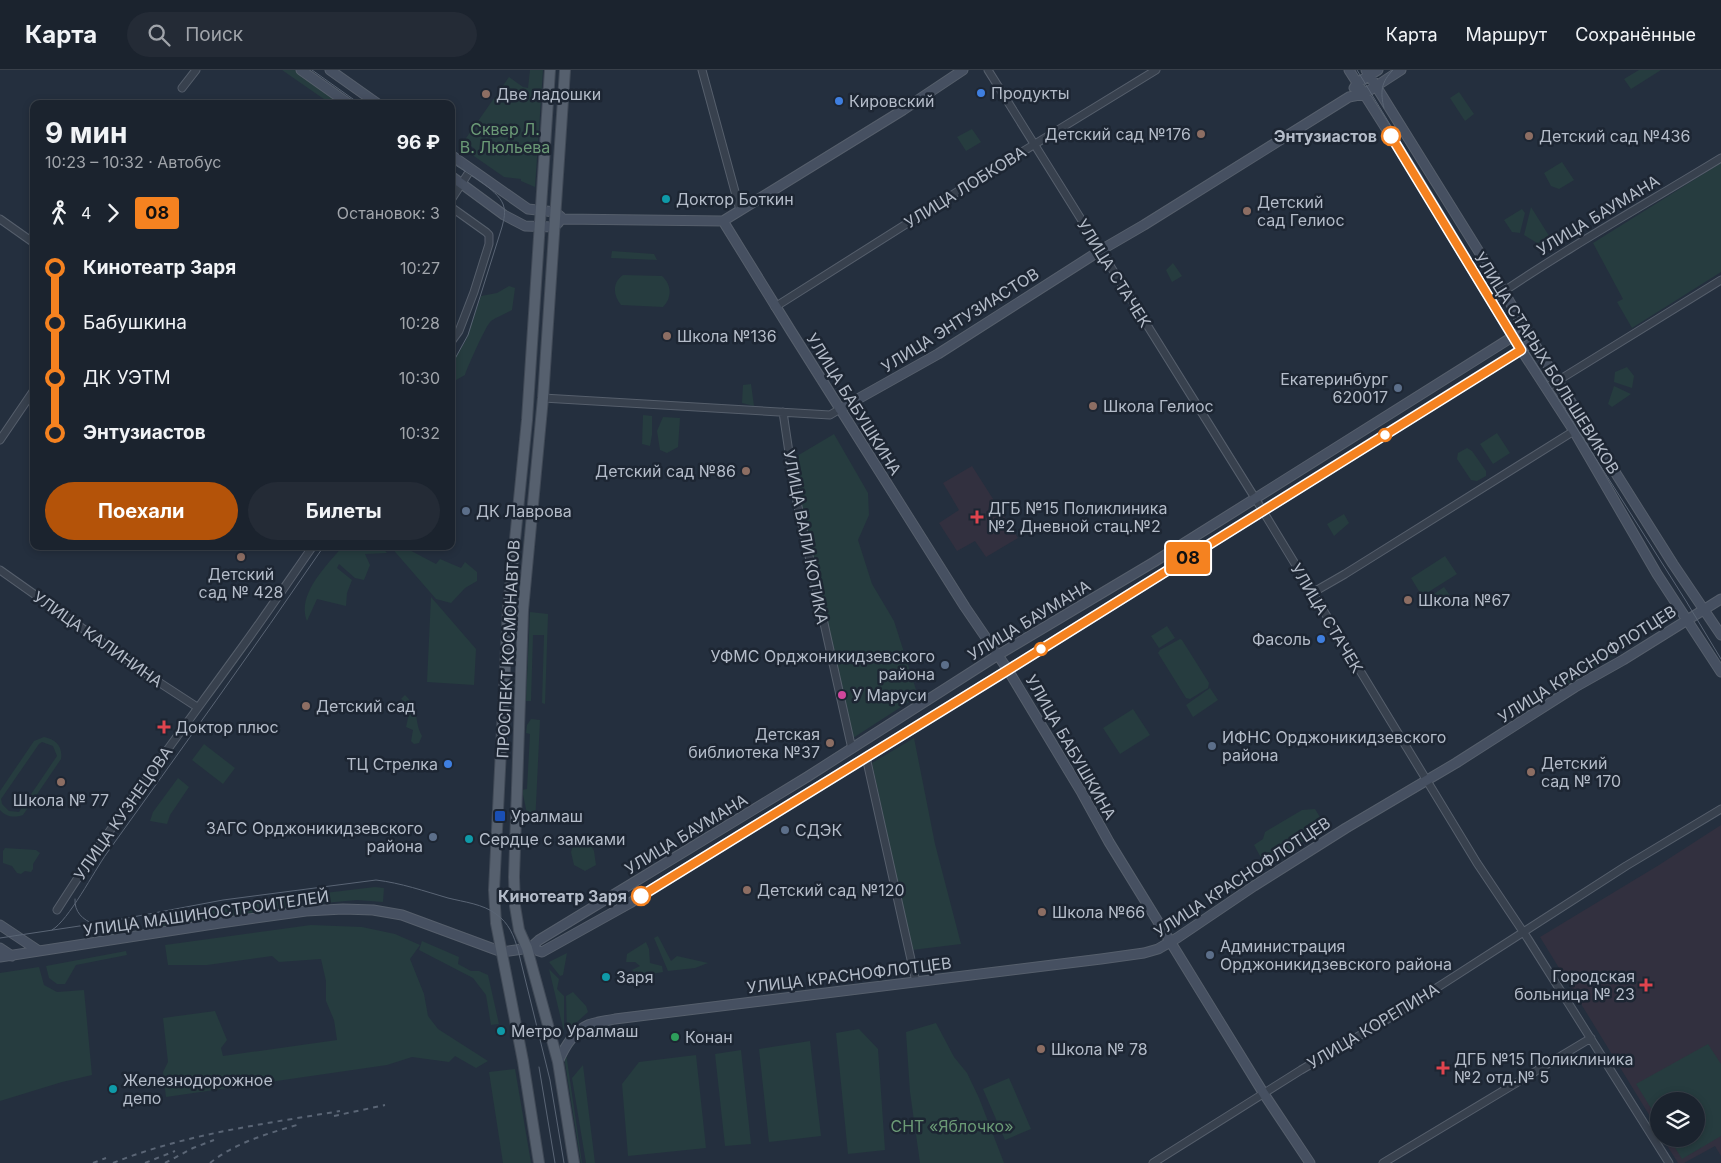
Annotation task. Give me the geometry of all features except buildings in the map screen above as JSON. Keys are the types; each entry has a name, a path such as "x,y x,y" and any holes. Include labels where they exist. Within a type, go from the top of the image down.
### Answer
{"main road":[{"path":"301,70 343,100"},
{"path":"330,70 372,100"},
{"name":"ПРОСПЕКТ КОСМОНАВТОВ","path":"538,1163 523,1061 496,923 494,890 508,609 527,420 550,70"},
{"name":"ПРОСПЕКТ КОСМОНАВТОВ","path":"565,70 559,216 554,227 543,398 523,610 514,835 515,906 519,930 528,948 558,1062 574,1163"},
{"path":"455,159 528,209 559,216 723,221 903,110 963,70"},
{"name":"УЛИЦА СТАРЫХ БОЛЬШЕВИКОВ","path":"1349,70 1413,171 1521,350 1574,432 1657,574 1721,672"},
{"path":"1349,97 1357,83 1368,73 1378,70"},
{"path":"1349,97 1364,94 1401,70"},
{"name":"УЛИЦА СТАРЫХ БОЛЬШЕВИКОВ","path":"1368,73 1701,612 1721,635"},
{"name":"УЛИЦА ЭНТУЗИАСТОВ","path":"840,410 938,354 1101,250 1349,97"},
{"path":"455,179 512,220 525,226 554,227"},
{"name":"УЛИЦА БАБУШКИНА","path":"723,221 840,410 1008,670 1082,793 1109,842 1264,1094 1310,1163"},
{"name":"УЛИЦА БАУМАНА","path":"528,948 852,749 998,655 1154,562 1525,329"},
{"name":"УЛИЦА БАУМАНА","path":"528,948 542,952 635,900 1008,670 1533,342"},
{"name":"УЛИЦА КРАСНОФЛОТЦЕВ","path":"558,1062 565,1046 574,1035 587,1025 629,1016 916,982 1144,953 1158,949 1346,828 1721,599"},
{"name":"УЛИЦА МАШИНОСТРОИТЕЛЕЙ","path":"0,958 220,923 344,909 373,910 402,915 502,952 528,948"},
{"path":"0,925 39,951"},
{"path":"0,948 12,956"}],"street":[{"path":"182,88 196,70"},
{"path":"702,70 740,210"},
{"name":"УЛИЦА СТАЧЕК","path":"988,70 1262,510 1477,863 1591,1038 1669,1163"},
{"name":"УЛИЦА ЛОБКОВА","path":"775,307 1034,144 1156,70"},
{"name":"УЛИЦА БАУМАНА","path":"1491,300 1560,254 1721,158"},
{"path":"455,194 471,169"},
{"path":"455,210 489,235 489,244 474,292 459,331 455,336"},
{"path":"0,219 30,240"},
{"path":"1546,388 1721,280"},
{"path":"0,440 30,396"},
{"name":"УЛИЦА ЭНТУЗИАСТОВ","path":"543,398 830,415 840,410"},
{"name":"УЛИЦА ВАЛИ КОТИКА","path":"783,412 795,493 849,743 852,749"},
{"path":"1312,593 1586,424"},
{"name":"УЛИЦА КУЗНЕЦОВА","path":"56,910 197,707 243,646 310,550"},
{"name":"УЛИЦА КАЛИНИНА","path":"0,570 197,707"},
{"path":"866,758 916,982"},
{"name":"УЛИЦА КОРЕПИНА","path":"1153,1163 1396,1014 1626,866 1721,809"},
{"path":"1383,1163 1591,1038"}],"shaded area":[{"name":"ДГБ №15 Поликлиника №2 Дневной стац.№2","path":"972,466 1018,538 986,557 975,541 957,551 939,523 959,510 943,483"},
{"name":"Городская больница № 23","path":"1721,825 1721,1156 1715,1146 1684,1163 1678,1163 1668,1147 1705,1147 1705,1092 1650,1092 1650,1116 1540,937"}],"green space":[{"path":"282,70 295,70 337,100 325,100"},
{"name":"Сквер Л. В. Люльева","path":"530,70 543,70 535,187 521,181 521,179 504,177 471,154 475,149 464,141 509,77 523,87 528,88"},
{"path":"1639,70 1661,70 1631,89 1624,79"},
{"path":"1459,92 1474,114 1465,121 1450,98"},
{"path":"972,129 981,142 966,151 957,137"},
{"path":"1562,162 1574,180 1559,189 1551,186 1544,173"},
{"path":"1721,163 1721,272 1632,328 1617,302 1623,299 1593,243"},
{"path":"1531,207 1551,239 1537,243 1524,235"},
{"path":"1522,209 1525,213 1520,233 1512,232 1504,220"},
{"path":"612,251 654,254 657,260 611,258"},
{"path":"1173,263 1182,276 1172,282 1166,270"},
{"path":"623,275 662,276 669,287 668,300 663,307 621,305 616,297 615,285"},
{"path":"509,286 515,288 512,310 491,321 481,338 465,375 456,380 455,358 465,342 481,296 497,293"},
{"path":"1627,367 1634,376 1632,388 1614,382 1615,372"},
{"path":"751,384 754,406 742,403 743,385"},
{"path":"1614,386 1631,394 1612,407 1608,404"},
{"path":"643,415 652,416 650,446 642,444"},
{"path":"663,417 680,418 678,447 667,453 660,450 657,431"},
{"path":"1497,433 1510,453 1493,464 1480,444"},
{"path":"834,434 868,493 869,515 858,540 872,584 894,621 918,696 853,738 792,459"},
{"path":"1467,448 1472,451 1486,471 1486,476 1477,481 1471,480 1457,459 1458,453"},
{"path":"1344,514 1349,523 1334,536 1327,524"},
{"path":"340,550 384,550 387,553 365,554 370,565 364,580 355,578 339,564 337,568 352,580 347,593 346,606 317,599 307,621 305,611 309,591 322,571"},
{"path":"393,550 410,550 436,564 440,559 461,568 465,562 477,572 477,581 465,588 451,603 436,599"},
{"path":"1445,556 1457,574 1422,596 1411,578"},
{"path":"1444,587 1451,597 1431,609 1425,600"},
{"path":"431,597 476,649 474,685 427,682"},
{"path":"530,612 548,614 545,704 542,703 544,635 533,635 531,701 526,701"},
{"path":"1167,626 1175,638 1159,648 1151,636"},
{"path":"1180,639 1209,683 1208,688 1190,699 1186,698 1158,653"},
{"path":"1614,651 1616,654 1565,686 1561,683"},
{"path":"1210,688 1218,700 1193,717 1186,705"},
{"path":"405,695 415,710 422,736 419,743 414,744 411,741 413,730 406,727 409,714 407,703 401,699"},
{"path":"1133,709 1150,735 1120,754 1103,728"},
{"path":"531,719 540,720 535,825 529,823 522,790 527,789 530,734 526,733 527,725"},
{"path":"44,737 58,744 61,751 61,759 23,815 13,817 0,810 0,791 34,741","holes":["42,742 53,746 57,756 19,812 9,811 2,804 1,799 39,744"]},
{"path":"914,738 935,844 961,944 912,950 872,763"},
{"path":"204,744 235,768 223,784 192,760"},
{"path":"178,778 189,787 170,815 167,824 150,821 153,812"},
{"path":"1315,809 1326,827 1265,865 1254,845 1263,839 1265,832 1302,810"},
{"path":"585,835 594,851 596,865 585,871 574,865 571,852 575,839"},
{"path":"5,848 36,850 40,853 33,864 31,872 17,873 12,866 3,863 3,851"},
{"path":"375,887 384,888 383,902 357,900 313,904 309,901 308,895"},
{"path":"299,897 300,900 295,906 154,928 153,919 200,910"},
{"path":"311,925 362,927 395,934 420,945 410,959 424,994 428,1016 438,1029 488,1061 476,1068 455,1056 449,1062 412,1057 387,1065 166,1097 163,1072 168,1062 163,1018 215,1011 227,1040 221,1048 223,1056 337,1040 334,1020 326,1001 326,981 321,959 279,962 272,956 207,965 168,965 165,945"},
{"path":"658,936 671,961 677,956 708,963 695,968 668,971 654,938"},
{"path":"422,941 459,957 458,964 471,971 479,971 488,975 499,1024 491,1025 486,995 473,978 419,950"},
{"path":"646,942 649,949 650,963 662,966 663,972 639,976 632,970 640,966 635,962 626,962 627,954"},
{"path":"126,951 127,955 76,965 65,984 57,984 49,978 46,966"},
{"path":"567,953 563,975 560,976 549,962"},
{"path":"39,967 44,985 57,992 84,990 92,1075 0,1101 0,973"},
{"path":"549,969 559,979 557,989 564,996 564,1032"},
{"path":"573,992 586,1006 588,1012 567,1031 566,996"},
{"name":"СНТ «Яблочко»","path":"936,1023 954,1057 967,1073 979,1098 1004,1163 920,1163 910,1092 906,1032"},
{"path":"859,1029 878,1049 885,1150 848,1154 836,1033"},
{"path":"810,1041 821,1136 769,1142 759,1049"},
{"path":"1708,1044 1721,1064 1721,1136 1705,1145 1705,1092 1650,1092 1650,1107 1636,1084"},
{"path":"741,1050 751,1144 725,1146 715,1054"},
{"path":"566,1053 582,1163 564,1057"},
{"path":"696,1055 706,1148 628,1156 622,1084 639,1062"},
{"path":"583,1065 595,1163 586,1163 572,1078"},
{"path":"515,1069 531,1163 503,1163 489,1072"},
{"path":"1009,1078 1031,1129 1005,1140 983,1089"},
{"path":"1675,1147 1702,1147 1682,1159"}],"tram line":[{"path":"312,70 354,100"},
{"path":"1357,70 1517,334 1721,659"},
{"path":"1384,108 1382,88 1393,70"},
{"path":"455,165 480,181 500,198 505,213 468,335 455,359"},
{"path":"52,930 66,916 107,853 321,550"},
{"path":"0,938 106,922 223,900 376,880 403,885 485,908 504,921 516,945 550,1080 564,1163"},
{"path":"75,899 76,908 80,915 94,924"},
{"path":"539,1067 555,1163"}],"railway":[{"path":"334,1116 385,1105"},
{"path":"113,1163 168,1144 196,1137 340,1111"},
{"path":"210,1163 240,1145 297,1125"},
{"path":"165,1163 193,1148 214,1140"},
{"path":"145,1163 175,1151"},
{"path":"93,1163 106,1158"}],"bus line":[{"name":"08","path":"641,896 1521,350 1391,136"}],"place":[{"name":"Продукты","path":"981,93"},
{"name":"Две ладошки","path":"486,94"},
{"name":"Кировский","path":"839,101"},
{"name":"Детский сад №176","path":"1201,134"},
{"name":"Энтузиастов","path":"1391,136"},
{"name":"Детский сад №436","path":"1529,136"},
{"name":"Доктор Боткин","path":"666,199"},
{"name":"Детский сад Гелиос","path":"1247,211"},
{"name":"Школа №136","path":"667,336"},
{"name":"Екатеринбург 620017","path":"1398,388"},
{"name":"Школа Гелиос","path":"1093,406"},
{"name":"Детский сад №86","path":"746,471"},
{"name":"ДК Лаврова","path":"466,511"},
{"name":"ДГБ №15 Поликлиника №2 Дневной стац.№2","path":"977,517"},
{"name":"Детский сад № 428","path":"241,557"},
{"name":"Школа №67","path":"1408,600"},
{"name":"Фасоль","path":"1321,639"},
{"name":"УФМС Орджоникидзевского района","path":"945,665"},
{"name":"У Маруси","path":"842,695"},
{"name":"Детский сад","path":"306,706"},
{"name":"Доктор плюс","path":"164,727"},
{"name":"Детская библиотека №37","path":"830,743"},
{"name":"ИФНС Орджоникидзевского района","path":"1212,746"},
{"name":"ТЦ Стрелка","path":"448,764"},
{"name":"Детский сад № 170","path":"1531,772"},
{"name":"Школа № 77","path":"61,782"},
{"name":"Уралмаш","path":"500,816"},
{"name":"СДЭК","path":"785,830"},
{"name":"ЗАГС Орджоникидзевского района","path":"433,837"},
{"name":"Сердце с замками","path":"469,839"},
{"name":"Детский сад №120","path":"747,890"},
{"name":"Кинотеатр Заря","path":"641,896"},
{"name":"Школа №66","path":"1042,912"},
{"name":"Администрация Орджоникидзевского района","path":"1210,955"},
{"name":"Заря","path":"606,977"},
{"name":"Городская больница № 23","path":"1646,985"},
{"name":"Метро Уралмаш","path":"501,1031"},
{"name":"Конан","path":"675,1037"},
{"name":"Школа № 78","path":"1041,1049"},
{"name":"ДГБ №15 Поликлиника №2 отд.№ 5","path":"1443,1068"},
{"name":"Железнодорожное депо","path":"113,1089"}]}
